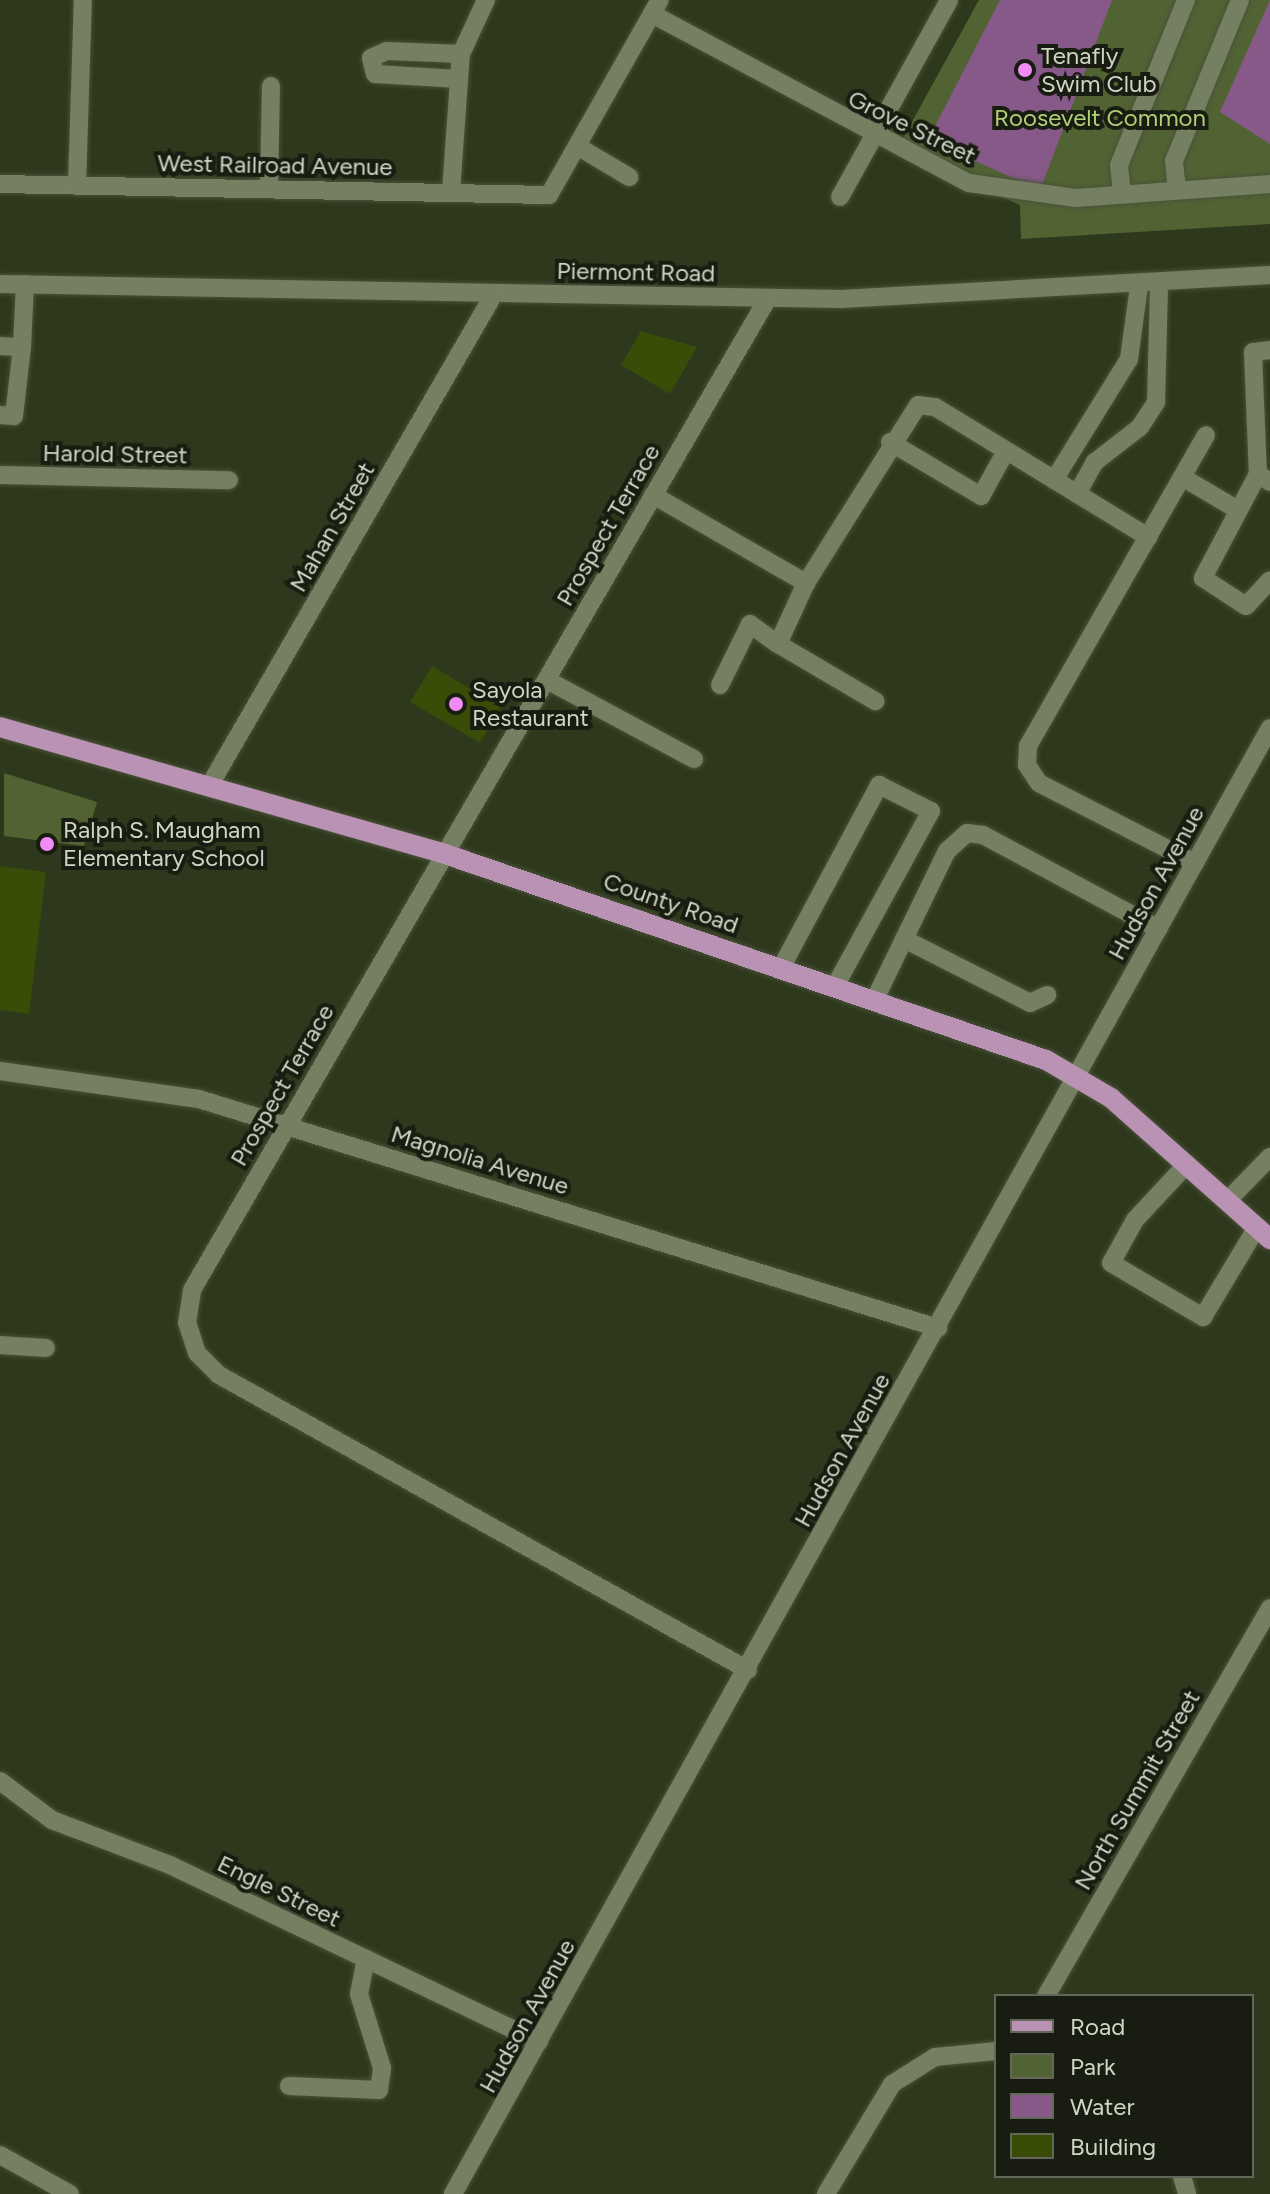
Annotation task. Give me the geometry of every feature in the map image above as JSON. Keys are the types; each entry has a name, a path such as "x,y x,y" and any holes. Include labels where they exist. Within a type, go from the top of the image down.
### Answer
{"main road":[{"name":"County Road","path":"0,727 211,783 445,854 875,999 1077,1076 1187,1164 1263,1233"}],"street":[{"path":"77,186 83,0"},
{"path":"451,192 461,54 486,0"},
{"path":"840,197 871,135 949,0"},
{"path":"1122,194 1119,165 1186,0"},
{"path":"1177,190 1174,161 1240,0"},
{"path":"629,177 577,146 656,7"},
{"name":"Grove Street","path":"656,7 933,169 1005,192 1122,194 1270,184"},
{"path":"459,79 375,74 371,58 387,51 461,54"},
{"path":"269,188 271,86"},
{"name":"West Railroad Avenue","path":"0,184 549,195 577,146"},
{"name":"Piermont Road","path":"0,284 768,298 1139,286 1270,275"},
{"path":"0,415 14,416 25,284"},
{"path":"1077,494 1095,462 1116,447 1156,402 1159,284"},
{"path":"1054,480 1129,359 1139,286"},
{"name":"Mahan Street","path":"211,783 494,294"},
{"name":"Prospect Terrace","path":"748,1670 206,1365 187,1323 192,1290 768,298"},
{"path":"0,346 22,347"},
{"path":"1270,350 1253,352 1266,442 1264,478 1238,510 1203,578 1246,606 1270,580"},
{"path":"778,644 806,583 890,442 918,405 935,407 1148,537"},
{"path":"1095,418 1116,447"},
{"path":"1195,863 1039,783 1027,765 1028,746 1206,435"},
{"path":"890,442 981,496 1006,451"},
{"name":"Harold Street","path":"0,475 229,480"},
{"path":"1182,477 1238,510"},
{"path":"653,495 806,583"},
{"path":"720,685 750,624 875,701"},
{"path":"547,680 694,759"},
{"name":"Hudson Avenue","path":"453,2194 748,1670 1158,929 1267,740"},
{"path":"781,968 879,785 931,811 835,986"},
{"path":"875,999 952,842 975,833 1158,929"},
{"path":"904,939 956,954 1030,1003 1047,995"},
{"name":"Magnolia Avenue","path":"0,1071 141,1086 286,1125 938,1328"},
{"path":"1187,1164 1135,1220 1111,1263 1203,1317 1263,1233"},
{"path":"1227,1201 1267,1168"},
{"path":"0,1345 46,1348"},
{"name":"North Summit Street","path":"1047,1994 1270,1608"},
{"name":"Engle Street","path":"0,1781 52,1820 170,1865 539,2042"},
{"path":"289,2086 379,2090 382,2068 359,1994 366,1959"},
{"path":"826,2194 892,2084 935,2057 994,2051"},
{"path":"0,2155 70,2194"}],"green space":[{"name":"Roosevelt Common","path":"979,0 1270,0 1270,224 1021,239 1020,205 897,149"},
{"path":"4,773 97,802 84,846 4,836"}],"water":[{"name":"Tenafly Swim Club","path":"1000,0 1112,0 1040,190 928,140"},
{"path":"1270,0 1270,144 1220,112"}],"building":[{"path":"641,331 697,347 670,394 621,365"},
{"name":"Sayola Restaurant","path":"432,666 501,707 480,743 410,702"},
{"path":"0,866 46,872 29,1014 0,1010"}],"place":[{"name":"Tenafly Swim Club","path":"1025,70"},
{"name":"Sayola Restaurant","path":"456,704"},
{"name":"Ralph S. Maugham Elementary School","path":"47,844"}]}
